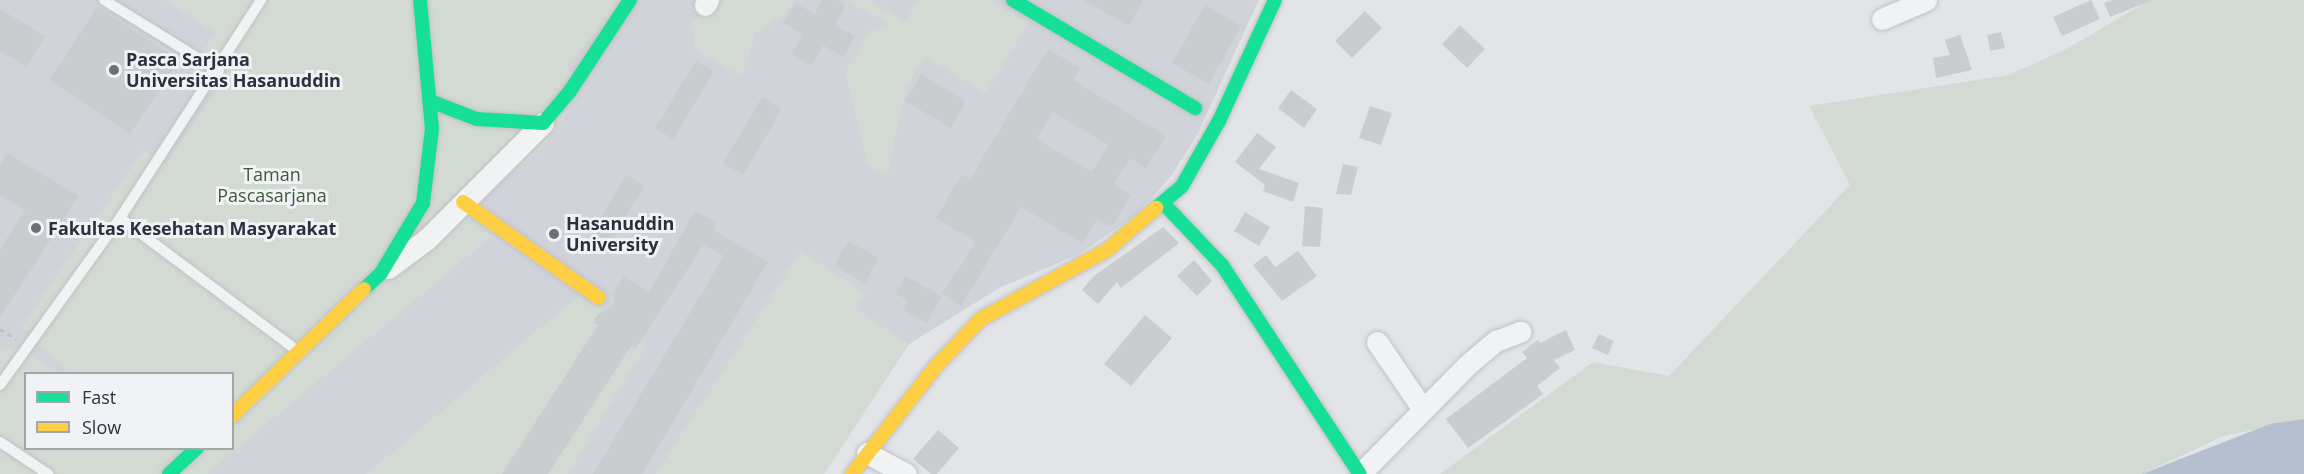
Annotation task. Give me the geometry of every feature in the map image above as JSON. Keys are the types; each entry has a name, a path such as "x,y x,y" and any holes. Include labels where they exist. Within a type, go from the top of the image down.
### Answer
{"street":[{"path":"381,273 426,194 432,129 420,0"},
{"path":"234,414 301,353 381,273 427,239 543,123 570,91 630,0"},
{"path":"1013,0 1195,108"},
{"path":"852,474 888,464 936,366 981,319 1107,250 1168,209 1194,168 1275,0"},
{"path":"1882,19 1926,0"},
{"path":"430,101 477,119 543,123"},
{"path":"463,202 598,298"},
{"path":"1168,209 1222,266 1361,474 1422,408 1496,341 1520,332"},
{"path":"1377,342 1422,408"},
{"path":"169,474 195,450"}],"lane":[{"path":"104,0 219,71"},
{"path":"0,385 120,218 219,71 261,0"},
{"path":"120,218 301,353"},
{"path":"0,442 48,474"}],"path":[{"path":"0,329 28,346"}],"shaded area":[{"name":"Hasanuddin University","path":"0,0 1259,0 1198,133 1172,175 1137,214 1079,254 999,288 909,344 824,474 0,474"}],"green space":[{"name":"Taman Pascasarjana","path":"165,0 619,0 609,18 566,66 587,84 542,149 483,195 493,235 207,474 0,474 0,349 20,347 58,372 24,372 24,450 234,450 234,372 74,372 54,359 22,326 143,151 166,164 222,83 190,68 216,33"},
{"path":"716,0 796,0 783,15 755,33 742,77 696,50 690,21 710,11"},
{"path":"847,0 868,0 905,21 918,0 992,0 1029,23 985,93 925,56 906,87 887,176 867,164 846,72 867,34 888,23"},
{"path":"2150,0 2304,0 2304,419 2224,436 2142,474 1440,474 1593,362 1669,376 1850,185 1809,106 2009,75 2068,48"},
{"path":"801,251 865,293 855,308 909,344 824,474 656,474"},
{"path":"581,294 646,345 568,474 366,474"}],"water":[{"path":"2304,419 2304,474 2142,474 2270,424"}],"building":[{"path":"822,0 836,0 846,5 835,25 855,37 843,57 823,45 812,66 792,54 803,34 783,23 795,3 815,14"},
{"path":"1083,0 1143,0 1129,26"},
{"path":"2091,0 2100,19 2062,36 2053,17"},
{"path":"2112,0 2150,1 2110,17 2104,3"},
{"path":"1205,5 1241,26 1209,84 1172,63"},
{"name":"Pasca Sarjana Universitas Hasanuddin","path":"97,7 179,60 130,134 49,80"},
{"path":"0,9 45,36 27,67 0,51"},
{"path":"1365,11 1382,28 1352,58 1335,41"},
{"path":"1460,25 1485,49 1467,68 1442,44"},
{"path":"2001,32 2005,48 1990,51 1987,35"},
{"path":"1960,35 1972,70 1936,78 1933,58 1950,55 1945,40"},
{"path":"1048,49 1080,68 1073,80 1166,136 1146,168 1130,158 1114,185 1131,195 1115,222 1109,226 1097,219 1082,243 1021,207 961,306 942,294 976,242 936,218 962,174 970,179","holes":["1053,112 1108,145 1092,172 1037,139"]},
{"path":"696,61 714,71 673,139 655,128"},
{"path":"921,74 966,101 951,128 905,101"},
{"path":"1291,90 1317,109 1304,128 1278,108"},
{"path":"762,97 782,109 743,175 723,163"},
{"path":"1370,106 1392,113 1381,145 1359,138"},
{"path":"1257,133 1276,147 1259,169 1299,183 1293,202 1263,191 1265,185 1235,162"},
{"name":"Fakultas Kesehatan Masyarakat","path":"7,153 79,196 0,317 0,249 25,210 0,195 0,165"},
{"path":"1343,164 1358,167 1351,195 1336,194"},
{"path":"626,175 644,186 609,246 591,236"},
{"path":"1305,206 1323,208 1320,247 1302,246"},
{"path":"695,211 717,223 713,230 768,262 642,474 593,474 724,256 704,244 635,349 631,346 548,474 502,474 598,325 593,322 598,314 613,307 614,291 624,276 649,292"},
{"path":"1245,212 1270,227 1259,246 1234,231"},
{"path":"1163,227 1179,243 1121,288 1117,282 1098,304 1082,290 1094,276"},
{"path":"848,241 879,258 865,283 834,266"},
{"path":"1298,251 1317,276 1282,301 1253,265 1266,255 1275,267"},
{"path":"1194,260 1212,281 1197,296 1177,276"},
{"path":"905,276 942,296 927,323 903,310 908,300 896,294"},
{"path":"1145,315 1172,338 1131,386 1104,364"},
{"path":"1566,330 1575,350 1554,360 1560,368 1537,386 1543,394 1468,448 1446,419 1527,358 1522,352 1538,340 1540,343"},
{"path":"1599,334 1614,341 1608,355 1592,348"},
{"path":"938,430 959,448 937,474 931,474 913,459"}],"traffic: fast":[{"path":"364,289 381,273 423,203 432,129 420,0"},
{"path":"430,101 477,119 543,123 570,91 630,0"},
{"path":"1013,0 1195,108"},
{"path":"1156,208 1182,186 1219,121 1275,0"},
{"path":"1165,205 1222,265 1360,474"},
{"path":"169,474 195,450"}],"traffic: slow":[{"path":"463,202 599,298"},
{"path":"852,474 936,366 981,319 1107,250 1156,208"},
{"path":"234,414 364,289"}],"place":[{"name":"Pasca Sarjana Universitas Hasanuddin","path":"114,70"},
{"name":"Fakultas Kesehatan Masyarakat","path":"36,228"},
{"name":"Hasanuddin University","path":"554,234"}]}
